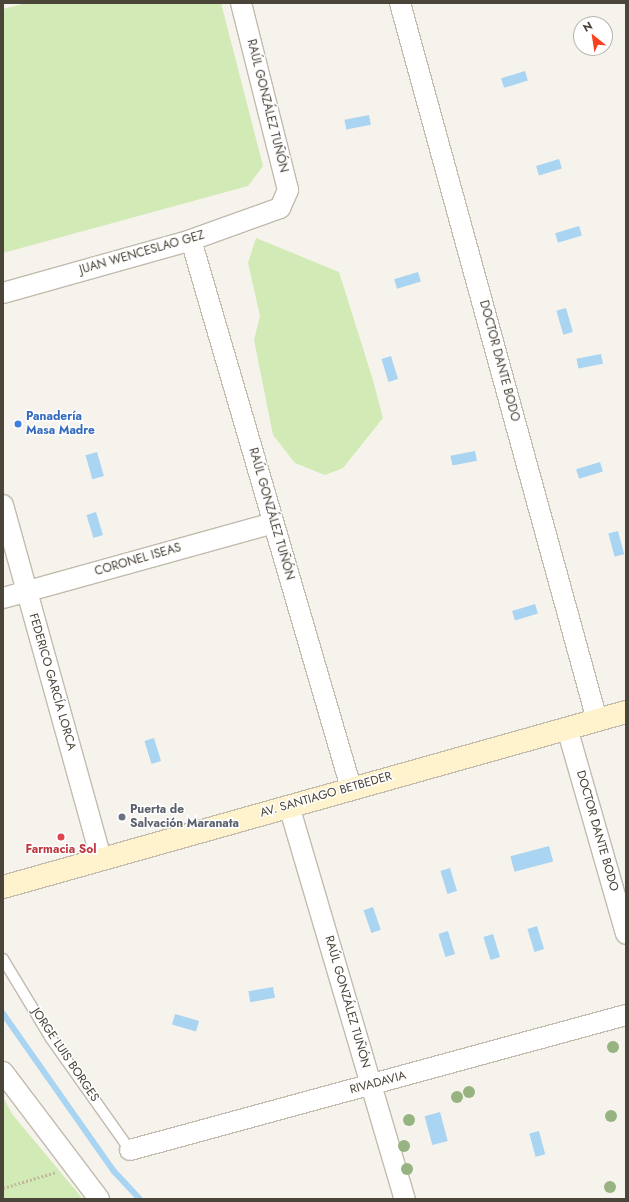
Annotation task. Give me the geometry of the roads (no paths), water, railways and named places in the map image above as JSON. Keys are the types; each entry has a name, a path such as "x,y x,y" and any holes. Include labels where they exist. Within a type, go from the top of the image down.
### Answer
{"main road":[{"name":"AV. SANTIAGO BETBEDER","path":"3,887 351,788 626,712"}],"street":[{"name":"RAÚL GONZÁLEZ TUÑÓN","path":"242,3 288,190 280,208"},
{"name":"DOCTOR DANTE BODO","path":"400,3 597,720"},
{"name":"JUAN WENCESLAO GEZ","path":"3,293 191,240 280,208"},
{"name":"RAÚL GONZÁLEZ TUÑÓN","path":"191,240 351,788"},
{"name":"FEDERICO GARCÍA LORCA","path":"3,505 101,859"},
{"name":"CORONEL ISEAS","path":"3,598 273,523"},
{"name":"DOCTOR DANTE BODO","path":"567,728 626,934"},
{"name":"RAÚL GONZÁLEZ TUÑÓN","path":"289,806 405,1199"},
{"name":"RIVADAVIA","path":"130,1150 626,1015"},
{"path":"3,1072 98,1199"}],"lane":[{"name":"JORGE LUIS BORGES","path":"3,958 50,1037 130,1150"}],"water":[{"path":"525,71 528,81 504,88 501,78"},
{"path":"369,115 371,125 346,130 344,120"},
{"path":"559,159 562,169 539,176 536,166"},
{"path":"579,226 582,236 558,243 555,233"},
{"path":"418,272 421,282 397,289 394,279"},
{"path":"566,308 573,332 563,335 556,311"},
{"path":"601,354 603,364 578,369 576,359"},
{"path":"391,356 398,379 388,382 381,359"},
{"path":"475,451 477,461 452,466 450,456"},
{"path":"97,452 104,476 92,479 85,455"},
{"path":"600,462 603,472 579,479 576,469"},
{"path":"96,512 103,535 93,538 86,515"},
{"path":"618,531 624,554 615,557 608,534"},
{"path":"535,604 538,614 515,621 512,611"},
{"path":"154,738 161,761 151,764 144,741"},
{"path":"549,846 553,861 515,872 510,856"},
{"path":"450,868 457,891 447,894 440,871"},
{"path":"373,907 381,930 371,933 364,910"},
{"path":"537,926 544,949 534,952 527,929"},
{"path":"448,931 455,954 445,957 438,934"},
{"path":"493,934 500,957 490,960 483,937"},
{"path":"273,987 275,998 250,1002 248,991"},
{"path":"175,1014 199,1021 196,1031 172,1025"},
{"path":"440,1112 448,1141 432,1145 425,1116"},
{"path":"539,1131 545,1154 536,1157 529,1134"}],"waterway":[{"path":"3,1013 114,1171 140,1199"}],"place":[{"name":"Panadería Masa Madre","path":"18,424"},
{"name":"Puerta de Salvación Maranata","path":"122,817"},
{"name":"Farmacia Sol","path":"61,837"}]}
